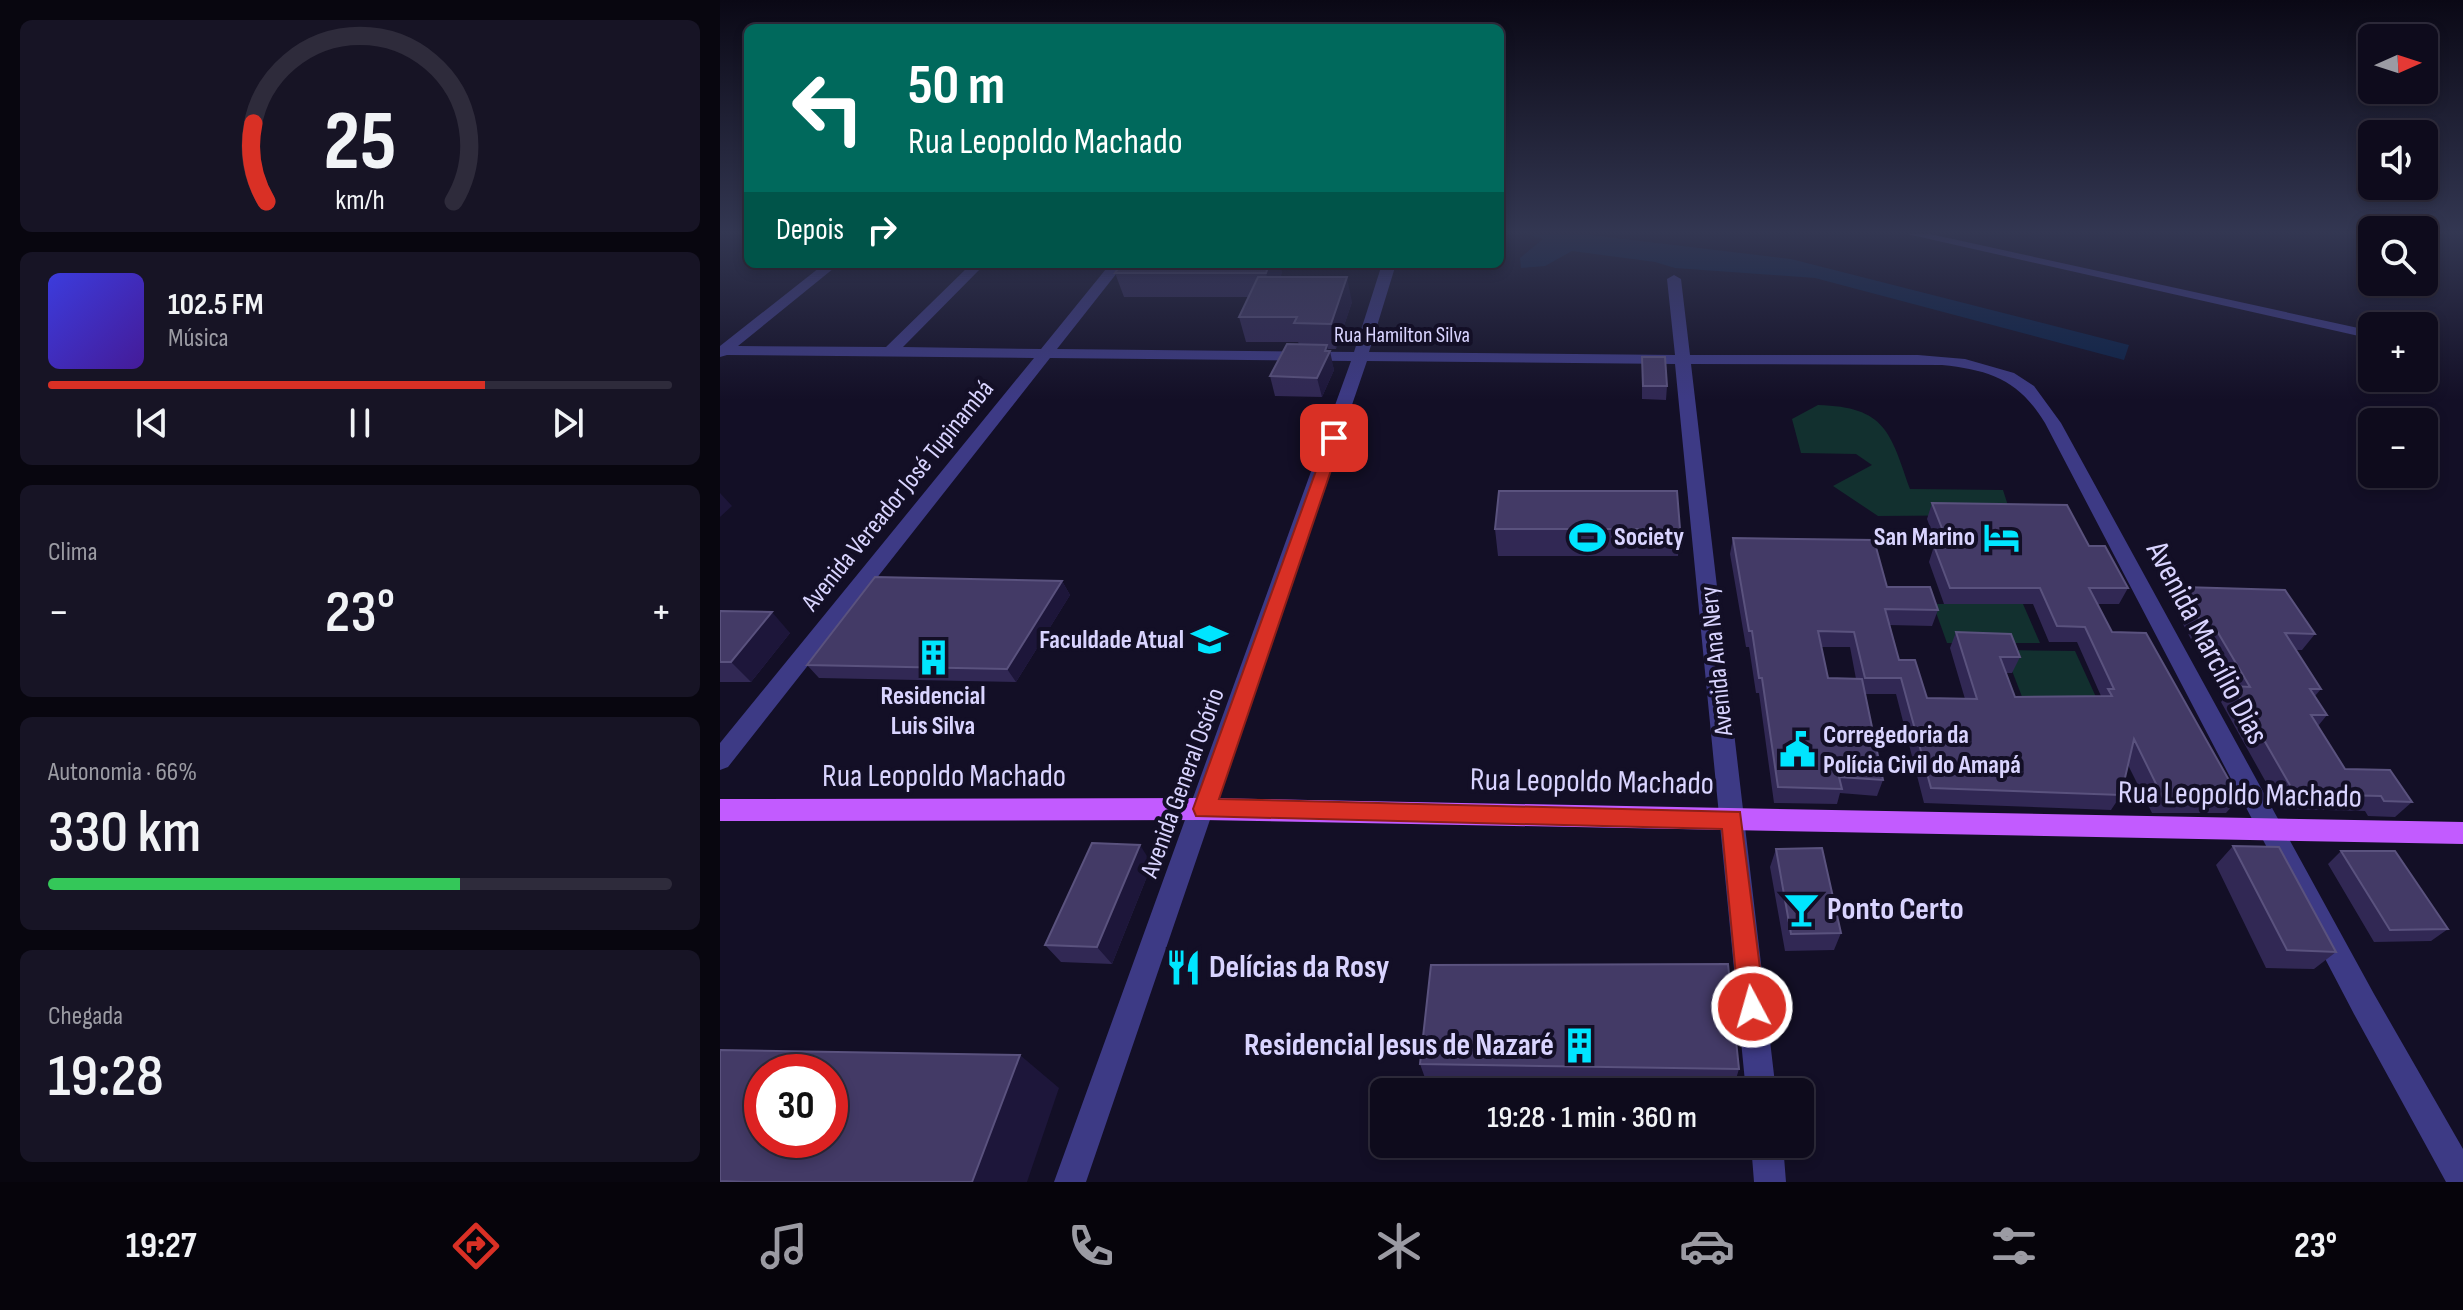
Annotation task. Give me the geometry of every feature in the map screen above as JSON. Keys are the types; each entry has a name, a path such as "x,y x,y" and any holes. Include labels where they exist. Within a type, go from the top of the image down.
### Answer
{"main road":[{"name":"Rua Leopoldo Machado","path":"720,810 1204,809 2463,833"}],"street":[{"path":"721,351 800,289"},
{"path":"890,352 953,289"},
{"name":"Avenida Vereador José Tupinambá","path":"720,760 1097,289"},
{"name":"Avenida General Osório","path":"1070,1182 1204,809 1361,358 1382,289"},
{"name":"Avenida Ana Nery","path":"1675,289 1760,1078"},
{"path":"2164,289 2358,332"},
{"name":"Rua Hamilton Silva","path":"721,351 1969,364 2000,372 2029,390"},
{"name":"Avenida Marcílio Dias","path":"2029,390 2060,435 2270,829 2463,1180"},
{"path":"1768,1158 1770,1182"}],"green space":[{"path":"1818,405 1858,411 1882,426 1897,452 1910,489 2003,490 2011,515 1878,516 1833,486 1872,465 1856,454 1801,453 1792,419"},
{"path":"1933,604 2023,604 2040,643 1947,643"},
{"path":"2004,650 2075,651 2101,708 2026,707"}],"water":[{"path":"1857,289 1910,289 2129,345 2124,360"}],"building":[{"path":"1252,289 1343,289 1331,324 1294,323 1297,317 1239,317"},
{"path":"1287,344 1327,345 1325,351 1330,351 1317,378 1270,376"},
{"path":"1642,357 1665,357 1667,386 1643,386"},
{"path":"1499,491 1677,491 1680,529 1495,529"},
{"path":"1932,503 2067,505 2089,546 2105,546 2128,588 2089,588 2112,632 2146,633 2239,798 2163,798 2134,739 2121,795 1931,788 1901,678 1865,678 1854,632 1818,631 1828,678 1862,679 1883,780 1839,777 1842,789 1778,787 1762,678 1759,678 1752,631 1749,631 1733,538 1874,540 1887,587 1930,587 1938,610 1885,609 1899,660 1915,660 1927,698 1977,699 1956,632 2011,634 2020,657 2000,657 2015,697 2112,696 2108,689 2114,689 2085,627 2057,626 2040,588 1950,588 1934,546 1949,546"},
{"path":"875,577 1062,581 1007,669 807,665"},
{"path":"2182,587 2285,590 2315,634 2285,633 2321,689 2310,689 2327,715 2311,715 2345,769 2390,770 2412,802 2384,801 2381,796 2295,794 2233,686 2250,687 2217,631 2206,631"},
{"path":"720,611 772,612 731,662 720,662"},
{"path":"1092,843 1140,845 1097,947 1045,945"},
{"path":"2233,846 2279,847 2336,952 2287,950"},
{"name":"Ponto Certo","path":"1822,848 1841,933 1791,934 1776,849"},
{"path":"2341,851 2395,851 2448,929 2390,930"},
{"name":"Residencial Jesus de Nazaré","path":"1728,964 1739,1069 1420,1064 1431,965"},
{"path":"720,1050 1020,1055 972,1182 720,1181"}],"place":[{"name":"Society","path":"1588,537"},
{"name":"San Marino","path":"2001,537"},
{"name":"Faculdade Atual","path":"1210,640"},
{"name":"Residencial Luis Silva","path":"933,657"},
{"name":"Corregedoria da Polícia Civil do Amapá","path":"1797,750"},
{"name":"Ponto Certo","path":"1801,909"},
{"name":"Delícias da Rosy","path":"1183,967"},
{"name":"Residencial Jesus de Nazaré","path":"1580,1045"}],"route":[{"path":"1334,438 1204,809 1732,819 1752,1007"}]}
